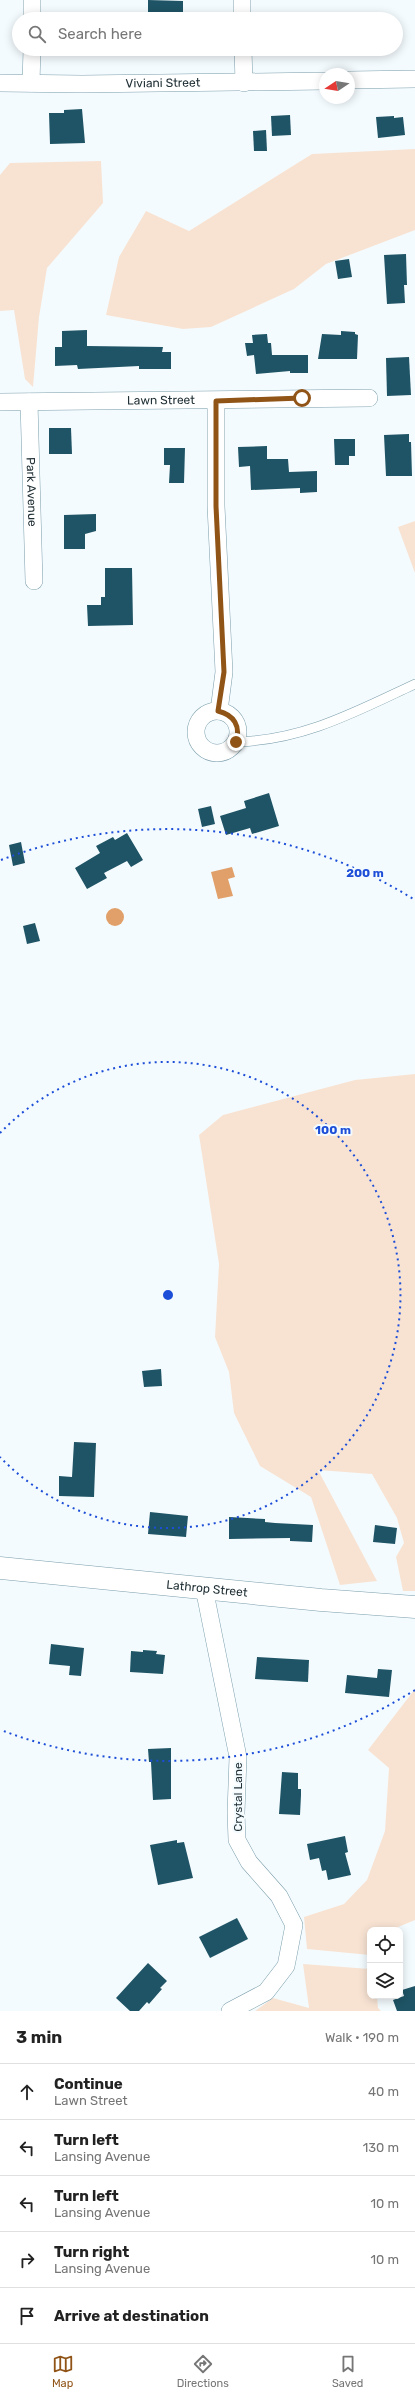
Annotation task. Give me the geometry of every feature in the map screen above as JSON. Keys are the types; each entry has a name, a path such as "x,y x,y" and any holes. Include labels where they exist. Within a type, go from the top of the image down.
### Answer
{"street":[{"path":"32,0 32,12"},
{"path":"242,0 242,12"},
{"path":"31,83 32,56"},
{"path":"243,56 244,83"},
{"path":"355,80 415,79"},
{"name":"Viviani Street","path":"0,83 244,83 319,81"},
{"name":"Lawn Street","path":"0,402 216,401 369,398"},
{"path":"216,401 216,506 224,672 218,711"},
{"name":"Park Avenue","path":"29,402 34,581"},
{"path":"218,711 231,716 236,722 238,728 236,742 226,751 218,753 205,749 200,744 197,737 198,724 206,714 218,711"},
{"name":"Lathrop Street","path":"0,1568 321,1600 415,1607"},
{"name":"Crystal Lane","path":"204,1588 238,1757 236,1813 237,1840 249,1862 279,1896 294,1925 286,1966 266,1992 230,2011"}],"lane":[{"path":"236,742 273,740 294,735 344,717 415,684"}],"shaded area":[{"path":"415,149 415,230 326,264 294,289 211,327 183,329 106,315 119,257 146,211 189,231 312,154"},
{"path":"101,161 103,203 47,268 39,317 33,387 25,379 14,310 0,311 0,175 10,163"},
{"path":"415,521 415,573 398,527"},
{"path":"232,867 235,877 228,879 233,896 218,899 211,872"},
{"path":"115,908 121,911 124,917 121,923 115,926 109,923 106,917 109,911"},
{"path":"415,1074 415,1591 403,1591 396,1557 404,1543 397,1518 372,1474 318,1470 377,1581 340,1585 311,1497 260,1466 234,1413 229,1372 215,1337 219,1264 199,1135 223,1115 355,1080"},
{"path":"415,1689 415,1920 398,1927 367,1927 367,1955 307,1949 304,1917 344,1904 367,1880 385,1831 389,1768 368,1750"},
{"path":"303,1964 367,1969 367,1999 377,1999 378,2008 381,2011 255,2011 273,1998 309,2008"}],"building":[{"path":"148,0 183,1 183,12 148,12"},
{"path":"82,109 85,143 50,144 49,113 64,113 64,110"},
{"path":"290,115 291,135 272,136 271,116"},
{"path":"394,116 394,118 403,117 405,135 378,138 376,117"},
{"path":"266,130 267,151 254,151 253,131"},
{"path":"406,254 407,285 404,285 405,303 387,304 384,255"},
{"path":"349,259 352,277 338,279 335,261"},
{"path":"87,330 87,346 163,347 162,352 171,352 171,369 139,369 139,366 78,369 77,365 55,366 55,347 62,347 62,331"},
{"path":"341,331 355,332 355,334 358,335 357,359 318,359 322,334 341,335"},
{"path":"267,334 268,343 271,343 272,355 308,355 308,373 290,373 290,371 256,374 254,355 247,356 245,343 253,343 252,335"},
{"path":"409,357 411,395 387,396 386,358"},
{"path":"49,428 71,428 72,454 49,454"},
{"path":"409,434 409,442 411,442 412,476 386,476 384,435"},
{"path":"334,439 355,439 355,456 349,456 349,465 335,465"},
{"path":"267,446 267,459 288,459 289,472 317,471 317,492 300,493 300,488 251,490 250,466 239,467 238,447"},
{"path":"164,448 185,448 184,483 169,483 170,465 164,465"},
{"path":"96,514 96,531 85,534 85,549 64,549 64,515"},
{"path":"105,568 132,568 133,625 88,626 87,605 101,605 101,597 105,597"},
{"path":"269,793 279,826 252,834 250,828 226,835 220,816 246,808 244,801"},
{"path":"211,806 215,824 202,827 198,809"},
{"path":"127,833 143,860 131,867 127,861 104,873 107,878 87,889 75,868 100,853 96,846 113,837 115,840"},
{"path":"21,842 25,863 13,866 9,845"},
{"path":"35,923 40,941 27,944 23,926"},
{"path":"161,1369 162,1386 144,1387 142,1371"},
{"path":"74,1442 96,1443 94,1497 59,1496 59,1476 72,1477"},
{"path":"150,1512 188,1516 186,1537 148,1534"},
{"path":"229,1517 265,1519 265,1522 275,1523 313,1525 312,1542 290,1541 290,1538 229,1539"},
{"path":"375,1525 397,1528 395,1544 373,1542"},
{"path":"51,1644 84,1648 81,1676 69,1675 70,1666 49,1664"},
{"path":"143,1650 157,1651 156,1654 165,1655 163,1674 130,1672 131,1651 143,1652"},
{"path":"257,1657 309,1660 308,1682 255,1679"},
{"path":"378,1669 392,1670 389,1697 345,1693 347,1675 377,1678"},
{"path":"171,1748 171,1799 153,1800 151,1762 149,1762 148,1749"},
{"path":"282,1772 298,1773 298,1789 301,1789 300,1815 279,1814"},
{"path":"345,1836 348,1852 345,1853 351,1875 328,1880 326,1870 322,1871 319,1858 310,1860 307,1844"},
{"path":"177,1840 177,1843 184,1842 193,1878 158,1885 150,1845"},
{"path":"237,1918 248,1939 210,1958 199,1937"},
{"path":"148,1963 167,1981 149,2004 147,2002 139,2011 130,2011 116,1998"},
{"path":"415,1986 415,2011 397,2011 393,2000 403,1999 403,1990"}],"route":[{"path":"236,742 238,728 236,722 231,716 218,711 224,672 216,506 216,401 302,398"}]}
